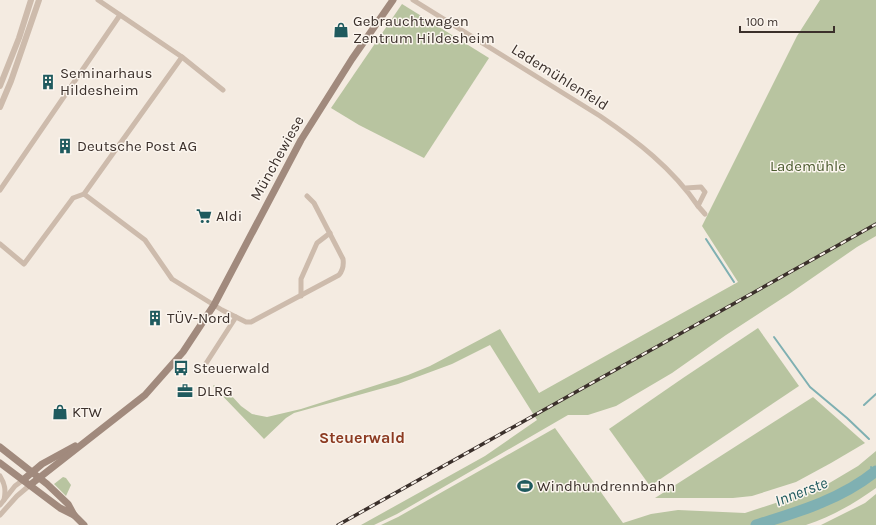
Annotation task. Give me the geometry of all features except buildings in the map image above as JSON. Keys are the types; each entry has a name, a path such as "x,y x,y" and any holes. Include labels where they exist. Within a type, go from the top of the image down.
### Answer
{"main road":[{"name":"Münchewiese","path":"30,485 134,404 155,385 183,352 214,305 301,140 352,58 393,0"},
{"name":"Münchewiese","path":"23,480 45,462 93,436"},
{"path":"0,447 32,472 68,504 74,515 84,525"},
{"path":"0,463 60,508 74,515"}],"street":[{"path":"0,86 19,38 31,0"},
{"path":"0,107 11,81 39,0"},
{"path":"98,0 182,57 223,90"},
{"name":"Lademühlenfeld","path":"413,0 618,128 658,160 686,188 704,214"},
{"path":"0,190 120,15"},
{"path":"0,244 24,264 73,198 84,194 182,57"},
{"path":"686,188 701,187 705,192 698,206"},
{"path":"84,194 145,240 172,279 214,305 246,322 251,322 301,296 339,275 342,270 344,265 343,259 314,203 307,196"},
{"path":"301,296 301,279 317,243 330,233"},
{"path":"204,365 236,317"},
{"path":"0,476 6,491 2,503"},
{"path":"2,503 23,480"},
{"path":"0,514 30,485"}],"green space":[{"name":"Lademühle","path":"820,0 876,0 876,236 857,247 672,373 616,406 588,415 568,415 397,514 374,525 361,525 485,456 537,420 490,345 452,364 398,384 294,413 286,418 264,439 213,386 214,385 224,395 229,393 241,406 252,414 267,417 301,409 408,375 430,366 500,329 539,393 738,282 702,226 797,36"},
{"path":"402,4 489,58 424,158 359,125 331,108"},
{"path":"758,328 799,386 650,486 609,429"},
{"path":"813,397 865,443 796,482 752,496 733,498 655,498"},
{"path":"555,428 623,523 651,514 678,510 745,513 821,488 858,466 876,451 876,488 860,499 825,518 806,525 381,525 398,517"},
{"path":"63,477 66,478 71,485 66,496 54,484"},
{"path":"876,494 876,525 821,525 865,503"}],"waterway":[{"path":"706,239 734,282"},
{"path":"774,337 810,387 847,418 869,439"},
{"path":"864,405 876,394"},
{"name":"Innerste","path":"871,467 874,472"},
{"name":"Innerste","path":"756,525 819,504 863,481 876,471"}],"railway":[{"path":"338,525 876,224"}],"place":[{"name":"Gebrauchtwagen Zentrum Hildesheim","path":"341,30"},
{"name":"Seminarhaus Hildesheim","path":"48,82"},
{"name":"Deutsche Post AG","path":"65,146"},
{"name":"Aldi","path":"204,216"},
{"name":"TÜV-Nord","path":"155,318"},
{"name":"Steuerwald","path":"181,368"},
{"name":"DLRG","path":"185,391"},
{"name":"KTW","path":"60,412"},
{"name":"Windhundrennbahn","path":"525,486"}],"district":[{"name":"Steuerwald","path":"362,437"}]}
